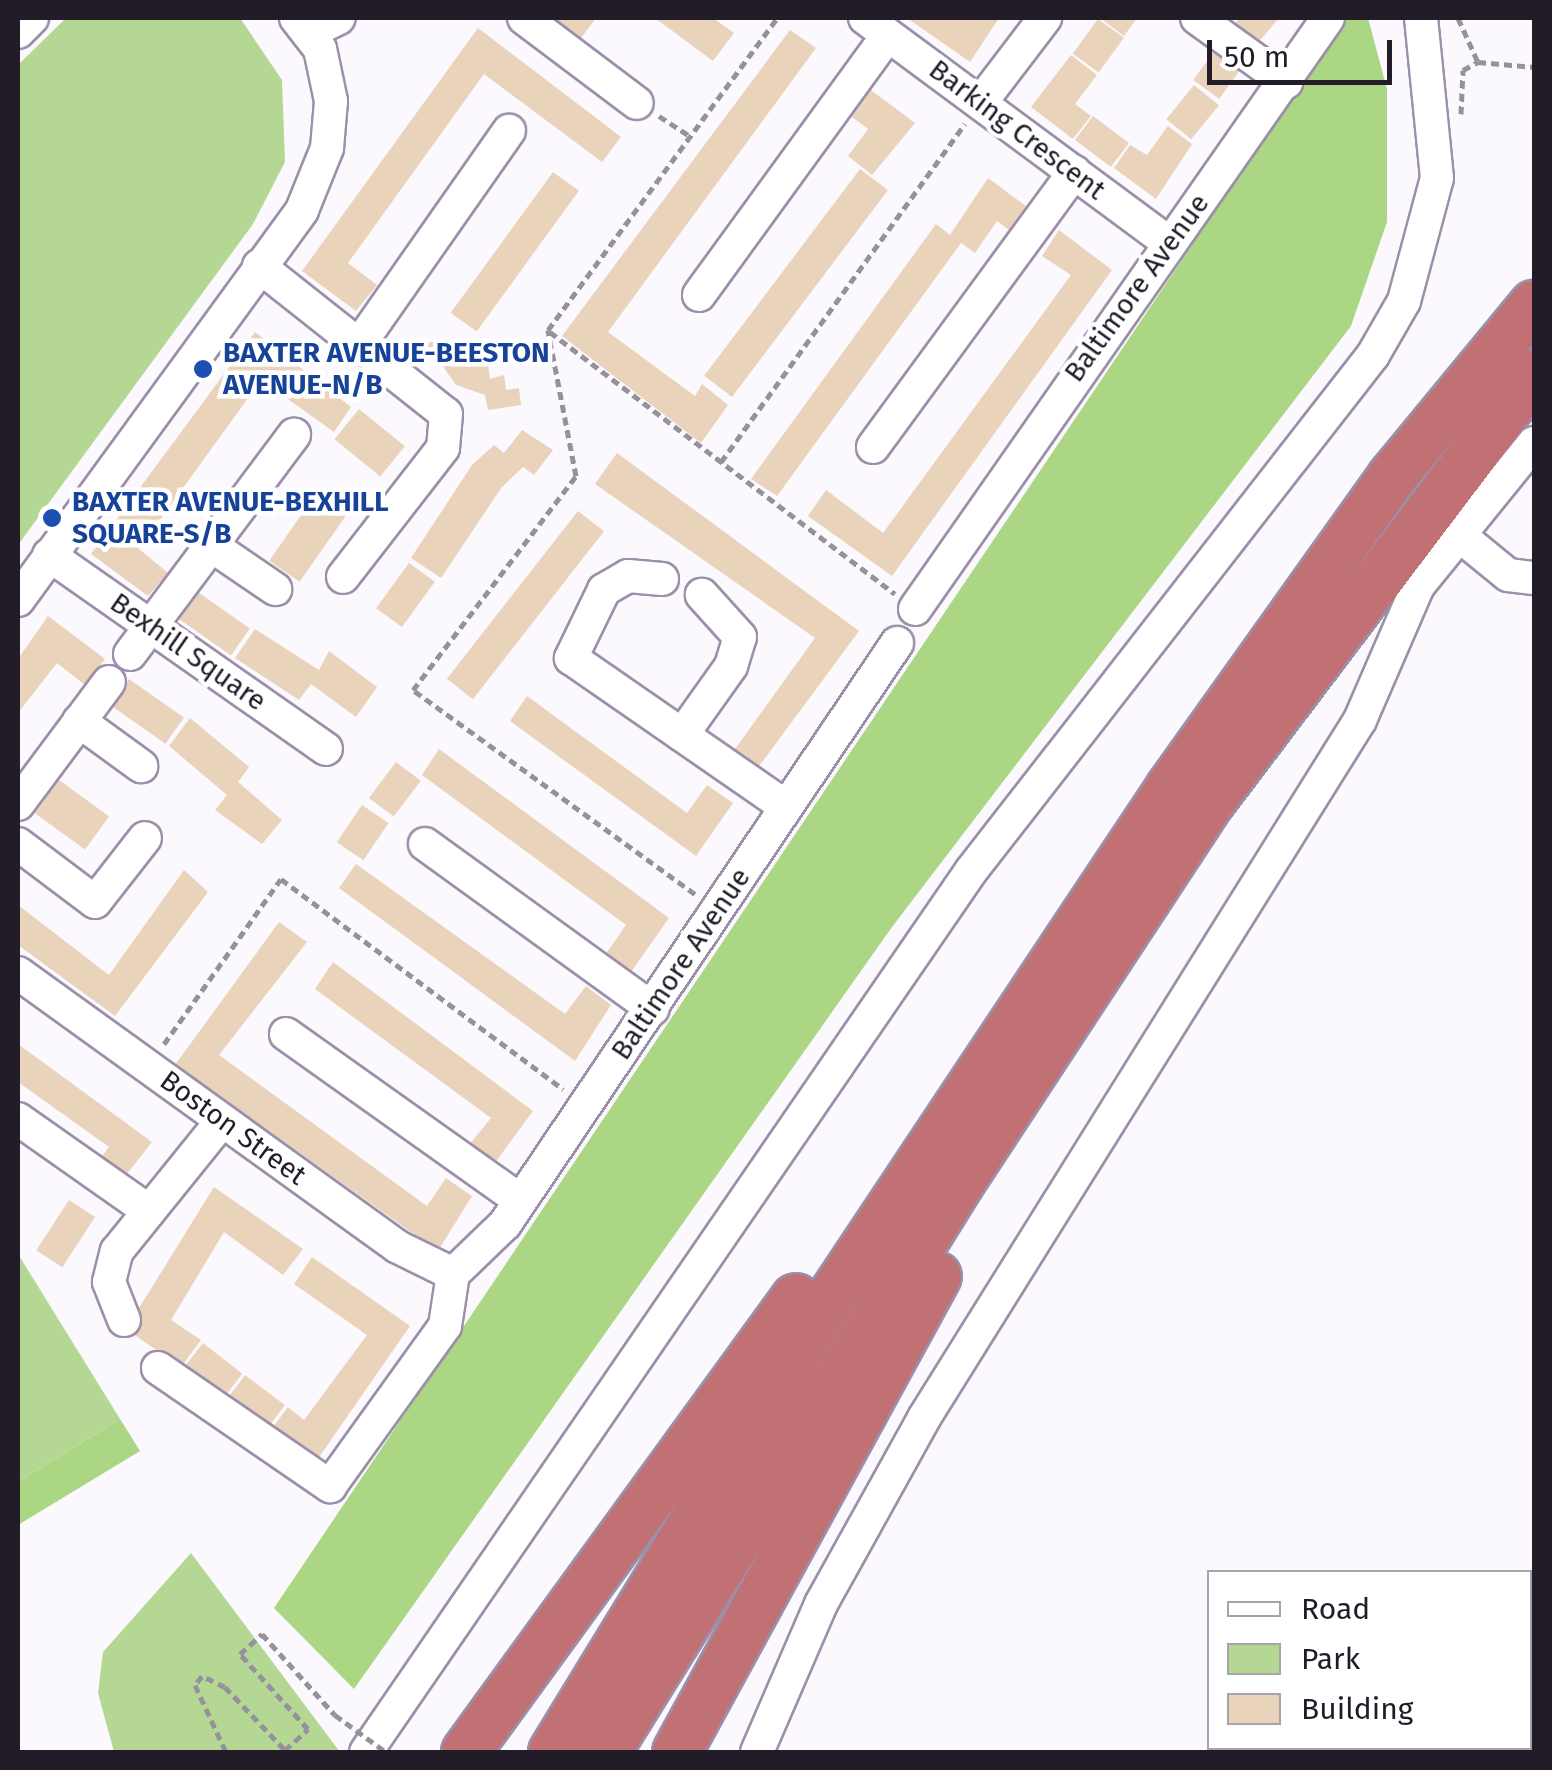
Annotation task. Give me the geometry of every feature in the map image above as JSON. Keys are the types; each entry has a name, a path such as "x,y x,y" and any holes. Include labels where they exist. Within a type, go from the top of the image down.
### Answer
{"highway":[{"path":"553,1752 828,1304 1082,920 1392,478 1534,306"},
{"path":"606,1752 960,1184 1212,801 1534,374"},
{"path":"676,1752 979,1200 1212,801"},
{"path":"466,1752 957,1071 1082,920"}],"street":[{"path":"18,32 32,18"},
{"path":"18,600 302,210 327,148 331,102 302,25 338,18"},
{"path":"524,18 637,103"},
{"path":"981,102 1045,18"},
{"path":"1198,18 1286,82"},
{"name":"Baltimore Avenue","path":"914,609 1328,18"},
{"path":"366,1752 972,871 1373,355 1404,300 1437,178 1420,18"},
{"path":"699,295 877,26"},
{"name":"Barking Crescent","path":"877,26 1169,243"},
{"path":"361,342 509,131"},
{"path":"874,448 1074,172"},
{"path":"259,266 361,342 446,414 444,448 344,576"},
{"path":"130,654 215,548 294,435"},
{"path":"758,1752 821,1604 924,1418 1340,753 1380,683 1402,614 1534,443"},
{"path":"1460,535 1508,575 1534,578"},
{"path":"215,548 274,589"},
{"name":"Bexhill Square","path":"49,555 326,750"},
{"path":"662,579 628,576 604,590 570,658 785,806"},
{"path":"682,735 740,637 702,595"},
{"name":"Baltimore Avenue","path":"453,1274 520,1200 653,1009 897,643"},
{"path":"18,804 109,682"},
{"path":"80,721 142,766"},
{"path":"18,844 95,902 145,838"},
{"path":"426,844 653,1009"},
{"name":"Boston Street","path":"18,973 398,1248 453,1274"},
{"path":"286,1034 520,1200"},
{"path":"18,1119 149,1211"},
{"path":"124,1320 109,1282 117,1250 222,1121"},
{"path":"158,1368 330,1486 445,1326 453,1274"}],"path":[{"path":"718,910 413,690 576,476 548,330 777,18"},
{"path":"1458,18 1478,62 1534,67"},
{"path":"721,462 981,102"},
{"path":"637,103 690,136"},
{"path":"548,330 914,609"},
{"path":"148,1066 281,879 585,1106"},
{"path":"226,1752 195,1684 202,1676 225,1687 286,1750 308,1729 240,1654 262,1634 335,1715 386,1752"}],"green space":[{"path":"66,18 240,18 282,80 285,162 253,224 18,545 18,65"},
{"path":"1345,18 1368,18 1387,89 1387,222 1351,326 892,927 354,1689 274,1608"},
{"path":"18,1254 120,1419 18,1482"},
{"path":"120,1419 140,1451 18,1525 18,1482"},
{"path":"191,1553 340,1752 114,1752 98,1693 103,1652"}],"building":[{"path":"554,18 596,18 578,42"},
{"path":"655,18 713,18 734,33 713,61"},
{"path":"907,18 999,18 970,62"},
{"path":"1100,18 1137,18 1124,36"},
{"path":"1240,18 1279,18 1256,45 1231,28"},
{"path":"1098,19 1124,38 1099,73 1073,54"},
{"path":"478,28 621,137 602,162 484,74 348,263 377,285 356,311 302,271"},
{"path":"790,30 816,48 608,332 695,396 702,384 728,405 701,443 562,336"},
{"path":"1218,46 1244,65 1219,99 1193,80"},
{"path":"1071,55 1097,75 1075,104 1091,116 1073,139 1031,107"},
{"path":"1194,85 1219,105 1191,139 1166,119"},
{"path":"871,90 915,123 872,175 848,156 868,129 852,117"},
{"path":"1093,116 1129,143 1111,167 1075,140"},
{"path":"1168,126 1192,144 1156,199 1114,168 1130,145 1147,155"},
{"path":"860,169 888,190 732,397 704,376"},
{"path":"553,172 579,191 477,332 451,313"},
{"path":"988,178 1030,209 1014,234 997,221 975,253 961,243 777,496 751,479 936,224 950,235"},
{"path":"1059,230 1112,270 892,576 808,516 826,490 883,533 1071,275 1042,256"},
{"path":"255,332 351,407 334,432 261,380 139,549 168,573 148,596 91,554"},
{"path":"455,338 457,354 471,350 474,365 488,363 490,379 504,375 506,390 519,388 521,405 488,410 485,395 456,385 437,358 423,361 419,344"},
{"path":"359,409 405,446 380,476 334,439"},
{"path":"522,430 553,450 534,475 523,467 502,487 441,578 411,558 472,465 494,445 504,453"},
{"path":"617,453 859,631 751,777 727,760 815,638 595,484"},
{"path":"318,491 348,512 300,582 269,561"},
{"path":"578,511 604,531 473,699 447,679"},
{"path":"409,563 435,582 402,627 376,608"},
{"path":"195,590 250,628 231,655 176,617"},
{"path":"48,616 105,659 85,685 57,663 18,713 18,659"},
{"path":"255,629 319,670 329,651 377,687 356,717 311,684 299,700 235,658"},
{"path":"129,679 184,717 166,744 111,705"},
{"path":"527,696 687,813 707,785 733,803 696,856 510,721"},
{"path":"190,718 249,767 238,782 282,820 262,844 215,810 227,795 169,746"},
{"path":"439,749 669,918 631,972 605,955 626,925 422,775"},
{"path":"396,762 421,781 394,817 369,798"},
{"path":"59,780 109,816 85,850 35,813"},
{"path":"362,805 389,823 363,860 337,842"},
{"path":"356,864 565,1014 586,986 611,1005 575,1061 339,888"},
{"path":"184,870 208,892 115,1016 18,945 18,905 109,975"},
{"path":"279,922 307,942 219,1055 427,1206 446,1178 472,1196 438,1251 175,1065"},
{"path":"333,962 533,1111 494,1164 469,1145 491,1118 315,989"},
{"path":"18,1044 152,1142 116,1188 87,1176 109,1147 18,1082"},
{"path":"214,1187 303,1249 283,1275 224,1232 171,1320 201,1340 181,1367 126,1329"},
{"path":"69,1200 95,1217 62,1267 36,1250"},
{"path":"312,1257 410,1326 315,1463 270,1431 288,1407 304,1420 367,1335 294,1284"},
{"path":"203,1343 242,1374 223,1398 184,1367"},
{"path":"245,1375 285,1405 267,1428 228,1398"}],"place":[{"name":"BAXTER AVENUE-BEESTON AVENUE-N/B","path":"203,369"},
{"name":"BAXTER AVENUE-BEXHILL SQUARE-S/B","path":"52,518"}]}
